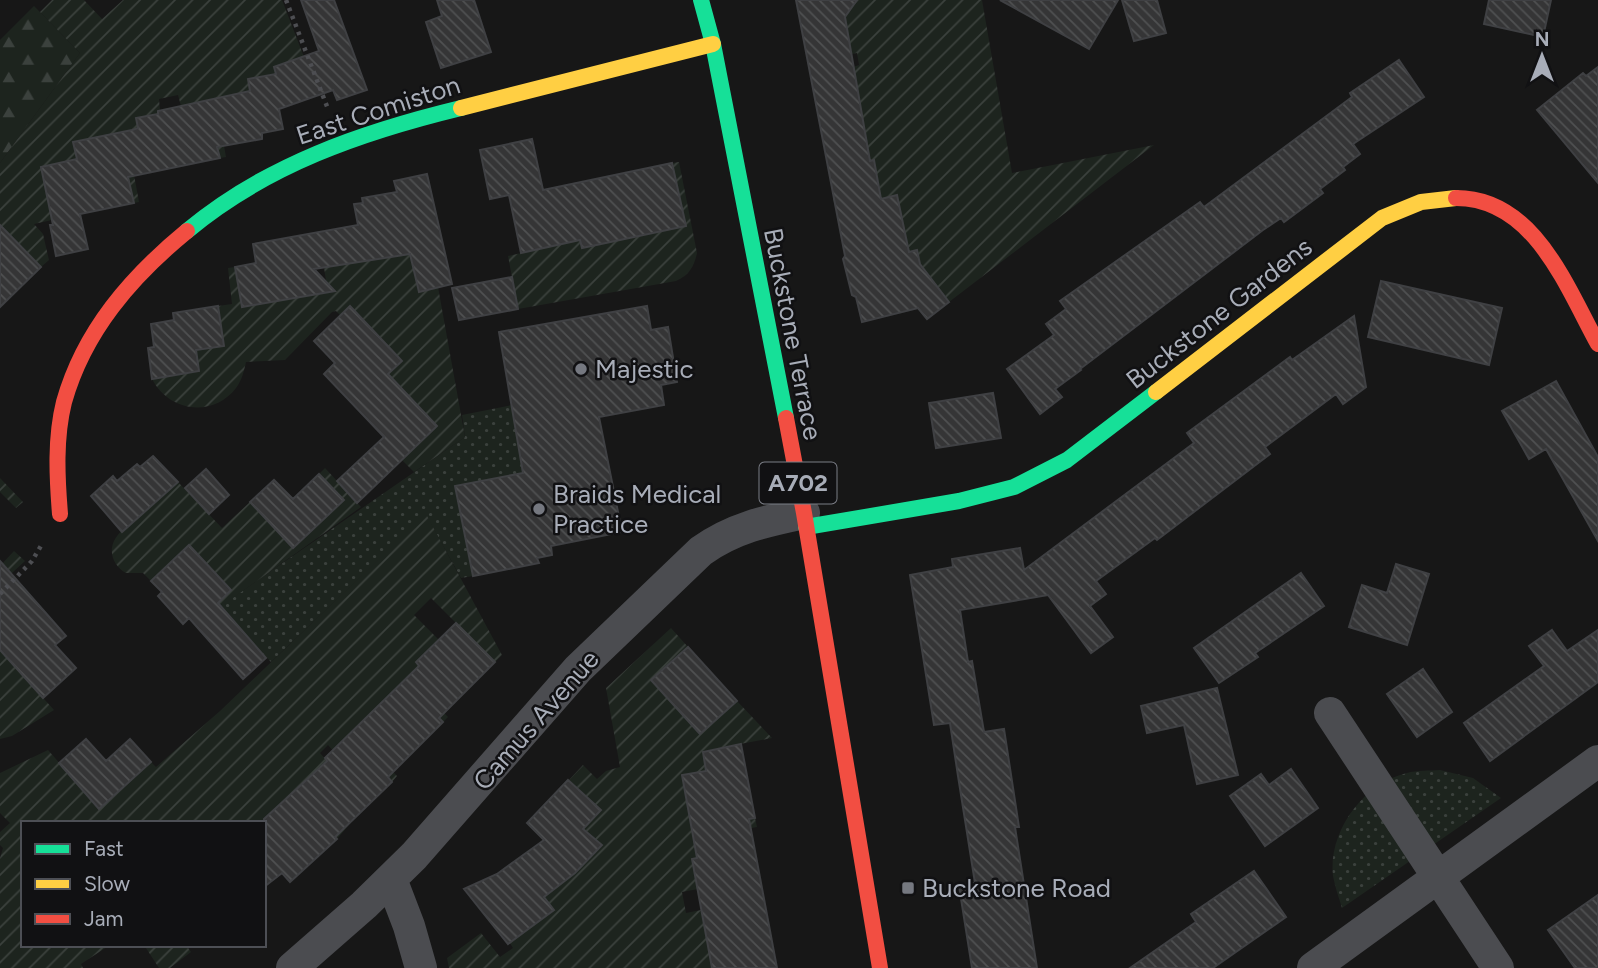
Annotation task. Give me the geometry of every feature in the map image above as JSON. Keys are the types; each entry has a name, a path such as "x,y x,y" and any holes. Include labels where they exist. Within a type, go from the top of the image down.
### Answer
{"street":[{"name":"Buckstone Terrace","path":"701,0 713,44 805,520 880,968"},
{"name":"East Comiston","path":"60,514 56,471 58,437 65,401 85,349 115,301 162,252 217,208 271,175 340,143 424,117 713,44"},
{"name":"Buckstone Gardens","path":"805,520 980,498 1037,479 1067,460 1382,218 1400,207 1421,200 1440,197 1476,200 1492,205 1524,226 1546,253 1598,344"},
{"name":"Camus Avenue","path":"292,968 391,879 456,811 538,712 578,669 701,551 721,537 749,525 805,520"},
{"path":"1330,713 1498,968"},
{"path":"1313,968 1598,761"},
{"path":"391,879 421,968"}],"path":[{"path":"286,0 340,143"},
{"path":"0,594 32,561 60,514"}],"green space":[{"path":"52,0 84,0 102,19 123,0 282,0 304,57 288,106 279,109 272,75 248,79 251,95 222,101 230,145 224,146 226,157 220,158 208,100 181,106 178,95 159,99 158,114 137,118 138,128 132,129 139,162 132,164 139,202 134,203 119,133 73,143 77,159 52,220 34,224 43,234 49,260 41,267 0,246 0,163 80,53 40,12"},
{"path":"851,0 982,0 1012,173 1154,145 949,302 938,288 896,255 900,212 897,196 835,207 833,199 875,191 872,172 876,171 874,160 870,161 819,122 818,118 861,110 853,67 859,65 857,53 831,58 844,13"},
{"path":"34,6 80,53 0,163 0,40"},
{"path":"679,162 697,253 688,273 676,281 518,309 508,256 580,240 582,248 685,226 672,163"},
{"path":"396,192 419,292 438,287 465,437 414,472 402,460 437,426 401,388 354,405 402,361 360,317 350,325 336,311 285,360 246,362 236,388 216,404 192,407 180,404 169,399 160,390 152,379 199,371 196,350 224,346 218,306 232,304 228,268 235,267 243,307 328,292 318,232 327,231 332,266 388,194"},
{"path":"512,405 588,461 456,487 473,576 461,578 426,515 271,662 219,607 465,437 462,415"},
{"path":"325,468 361,507 220,607 245,633 222,654 213,607 231,590 212,570 180,554 151,581 143,573 126,573 114,560 112,546 118,535 178,482 222,528 250,502 344,500 319,474"},
{"path":"0,478 23,502 16,508 0,492"},
{"path":"426,514 502,655 495,662 431,598 414,615 439,640 416,662 435,682 424,693 448,717 443,722 403,682 364,720 372,750 397,776 392,782 351,740 336,754 328,745 320,753 328,762 311,780 352,821 337,839 294,792 262,821 21,821 21,947 107,947 81,964 83,968 0,968 0,858 3,848 0,845 0,832 10,823 0,813 0,773 48,750 100,809 151,762 156,767 220,711"},
{"path":"14,551 25,561 0,584 0,566"},
{"path":"671,628 688,647 652,680 700,734 737,701 772,738 703,751 706,771 682,775 692,830 755,818 757,827 718,834 717,854 692,859 698,889 682,892 686,913 701,910 712,968 449,968 447,958 481,933 500,957 513,948 510,943 554,910 544,897 551,892 539,888 517,859 528,851 532,856 567,845 585,862 602,846 583,829 601,810 569,780 583,765 597,779 606,771 620,767 606,688"},
{"path":"0,650 54,710 12,736 0,739"},
{"path":"1440,770 1473,778 1501,798 1342,908 1333,876 1333,859 1336,843 1352,812 1363,798 1391,778 1411,772"},
{"path":"145,947 187,947 191,952 170,968 159,968"}],"building":[{"path":"301,0 334,0 367,90 337,100 333,90 279,109 283,129 262,133 262,139 217,147 220,158 128,177 134,203 80,214 88,249 56,256 50,225 53,225 41,167 77,159 73,142 138,128 136,118 158,114 158,111 250,91 248,79 276,74 274,67 319,51"},
{"path":"437,0 474,0 491,52 441,68 426,22 442,16"},
{"path":"796,0 857,0 845,17 870,161 874,160 881,199 897,195 909,252 917,250 920,264 949,302 927,319 918,308 862,322 843,259 845,256"},
{"path":"1000,0 1118,0 1089,49"},
{"path":"1122,0 1157,0 1166,33 1134,41"},
{"path":"1489,0 1551,0 1543,37 1484,24"},
{"path":"1399,60 1424,97 1353,144 1360,154 1343,167 1345,170 1320,189 1323,193 1284,222 1281,218 1263,230 1080,369 1055,389 1062,397 1040,414 1007,369 1054,335 1046,324 1066,309 1060,301 1200,202 1204,207 1352,97 1350,93"},
{"path":"1598,67 1598,183 1537,110 1583,73 1586,76"},
{"path":"532,139 543,190 672,163 686,226 582,248 580,240 521,253 509,195 490,199 480,150"},
{"path":"427,174 452,284 419,292 410,254 314,269 335,291 242,307 235,267 256,263 253,244 358,225 354,204 363,203 362,198 397,192 394,181"},
{"path":"0,225 41,267 0,307"},
{"path":"512,277 518,309 459,320 452,288"},
{"path":"1381,281 1502,308 1489,365 1368,337"},
{"path":"218,306 224,346 196,350 199,371 152,379 148,348 154,347 151,324 174,320 173,313"},
{"path":"350,306 402,361 388,374 437,426 357,503 337,481 384,437 324,374 335,363 314,341"},
{"path":"647,306 651,330 668,327 677,382 661,385 664,405 599,417 622,532 551,546 552,555 537,558 539,563 473,576 455,486 523,473 499,332"},
{"path":"1354,316 1366,387 1343,404 1336,394 1265,447 1270,454 1157,540 1155,538 1096,581 1106,594 1090,606 1113,637 1091,653 1048,595 960,610 968,662 972,661 984,732 1004,729 1019,827 1015,827 1037,968 972,968 959,886 975,883 950,723 934,725 910,575 953,567 952,559 1020,548 1024,570 1194,443 1187,433 1290,357 1292,360"},
{"path":"1556,381 1598,457 1598,541 1546,449 1529,459 1502,411"},
{"path":"993,393 1001,438 936,448 929,403"},
{"path":"153,456 178,482 122,532 91,496 113,476 117,481 137,464 140,467"},
{"path":"206,469 229,495 209,514 185,488"},
{"path":"319,474 344,500 293,548 250,502 274,480 293,499"},
{"path":"189,545 231,590 218,603 266,658 243,679 189,618 183,624 158,596 162,592 151,581"},
{"path":"0,561 66,636 55,645 76,668 43,698 0,650"},
{"path":"1396,564 1429,574 1407,645 1349,627 1362,585 1387,593"},
{"path":"1301,573 1324,606 1255,653 1258,657 1219,683 1194,648"},
{"path":"456,623 495,662 439,718 443,722 388,777 392,782 335,837 337,839 290,882 282,873 266,885 264,819 327,761 325,758 419,666 416,662"},
{"path":"1552,630 1567,651 1598,630 1598,682 1490,761 1464,723 1544,666 1529,646"},
{"path":"688,647 737,701 700,734 651,680"},
{"path":"1423,669 1452,712 1417,737 1387,694"},
{"path":"1217,688 1238,775 1197,784 1184,725 1147,733 1141,706"},
{"path":"86,739 106,761 130,739 151,762 99,809 59,763"},
{"path":"741,744 755,818 749,819 777,968 712,968 692,859 697,858 682,775 706,771 703,752"},
{"path":"1291,769 1318,808 1265,846 1230,796 1261,774 1269,785"},
{"path":"568,780 601,810 583,829 602,845 575,873 544,897 554,910 508,944 464,889 497,874 544,840 527,823"},
{"path":"1254,871 1286,917 1213,968 1130,968 1196,922 1191,914"},
{"path":"1598,895 1598,968 1575,968 1548,930"}],"traffic: fast":[{"path":"701,0 713,44 786,418"},
{"path":"187,231 249,187 282,169 352,140 461,108"},
{"path":"806,527 959,501 1014,487 1067,460 1156,392"}],"traffic: slow":[{"path":"461,108 713,44"},
{"path":"1156,392 1382,218 1421,202 1456,198"}],"traffic: jam":[{"path":"1456,198 1483,202 1507,213 1527,229 1560,272 1598,344"},
{"path":"60,514 59,429 73,376 84,352 112,307 147,267 187,231"},
{"path":"786,418 880,968"}],"place":[{"name":"Majestic","path":"581,369"},
{"name":"Braids Medical Practice","path":"539,509"},
{"name":"Buckstone Road","path":"908,888"}]}
